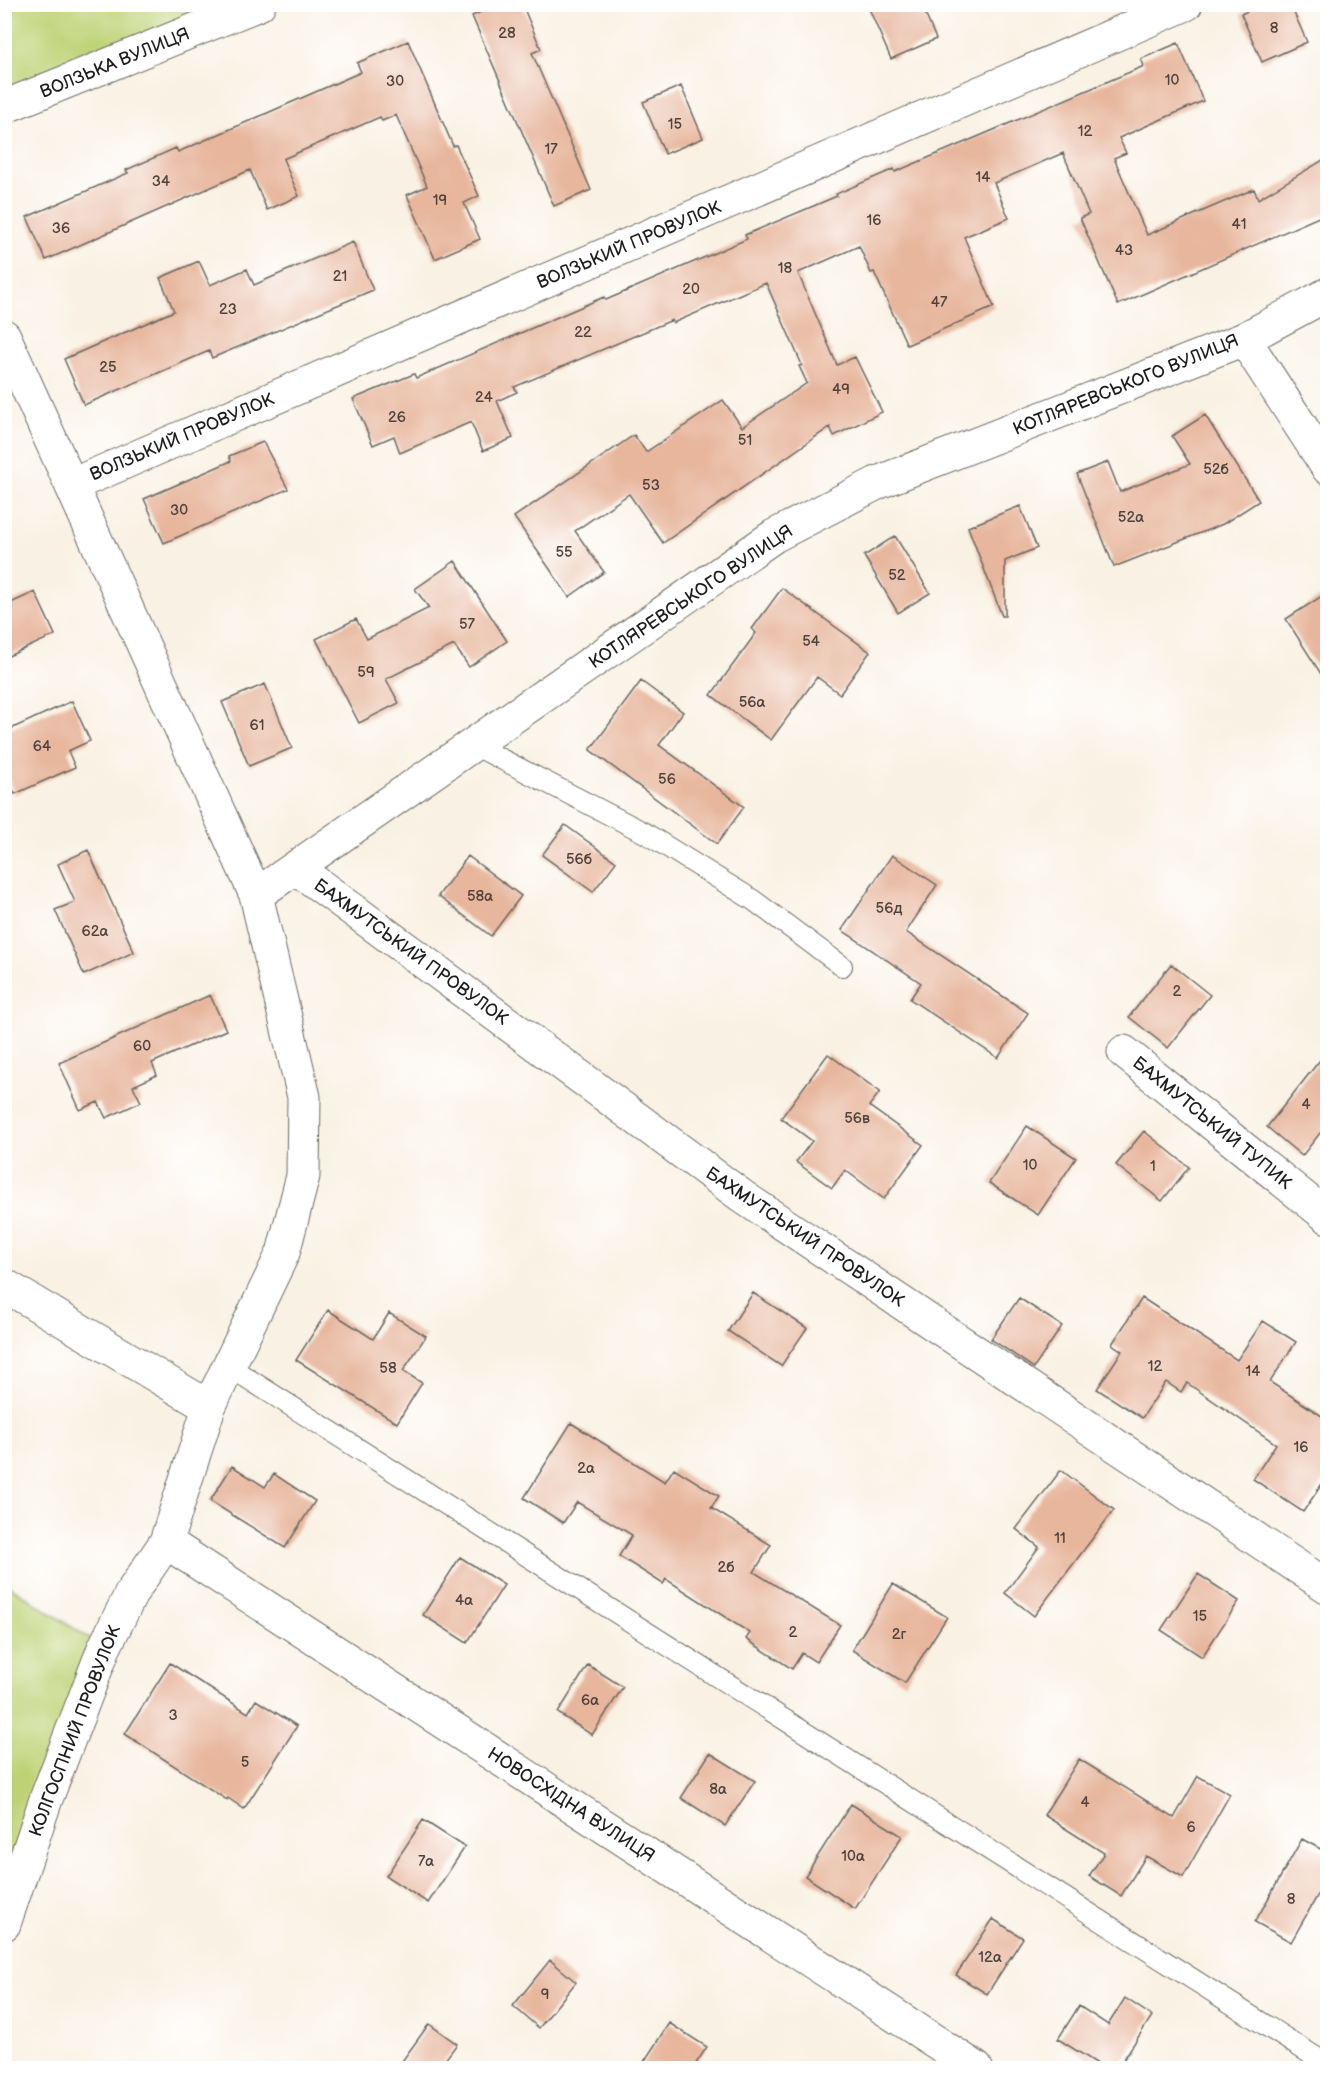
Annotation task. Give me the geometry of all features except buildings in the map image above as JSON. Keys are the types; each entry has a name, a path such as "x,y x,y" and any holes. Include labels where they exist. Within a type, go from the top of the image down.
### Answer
{"street":[{"name":"ВОЛЗЬКА ВУЛИЦЯ","path":"4,107 259,4"},
{"name":"ВОЛЗЬКИЙ ПРОВУЛОК","path":"72,485 1186,4"},
{"name":"КОТЛЯРЕВСЬКОГО ВУЛИЦЯ","path":"256,896 774,536 877,483 1244,339 1328,294"},
{"name":"КОЛГОСПНИЙ ПРОВУЛОК","path":"4,336 256,896 304,1097 303,1176 283,1253 209,1407 166,1542 132,1592 104,1648 46,1799 4,1924"},
{"path":"1244,339 1328,468"},
{"name":"БАХМУТСЬКИЙ ПРОВУЛОК","path":"296,868 746,1199 1328,1587"},
{"name":"БАХМУТСЬКИЙ ТУПИК","path":"1124,1052 1328,1217"},
{"path":"4,1286 209,1407"},
{"name":"НОВОСХІДНА ВУЛИЦЯ","path":"166,1542 976,2068"}],"lane":[{"path":"474,745 645,833 753,900 842,966"},
{"path":"228,1366 1328,2065"}],"green space":[{"path":"5,5 259,5 5,107"},
{"path":"5,1583 104,1648 5,1924"}]}
